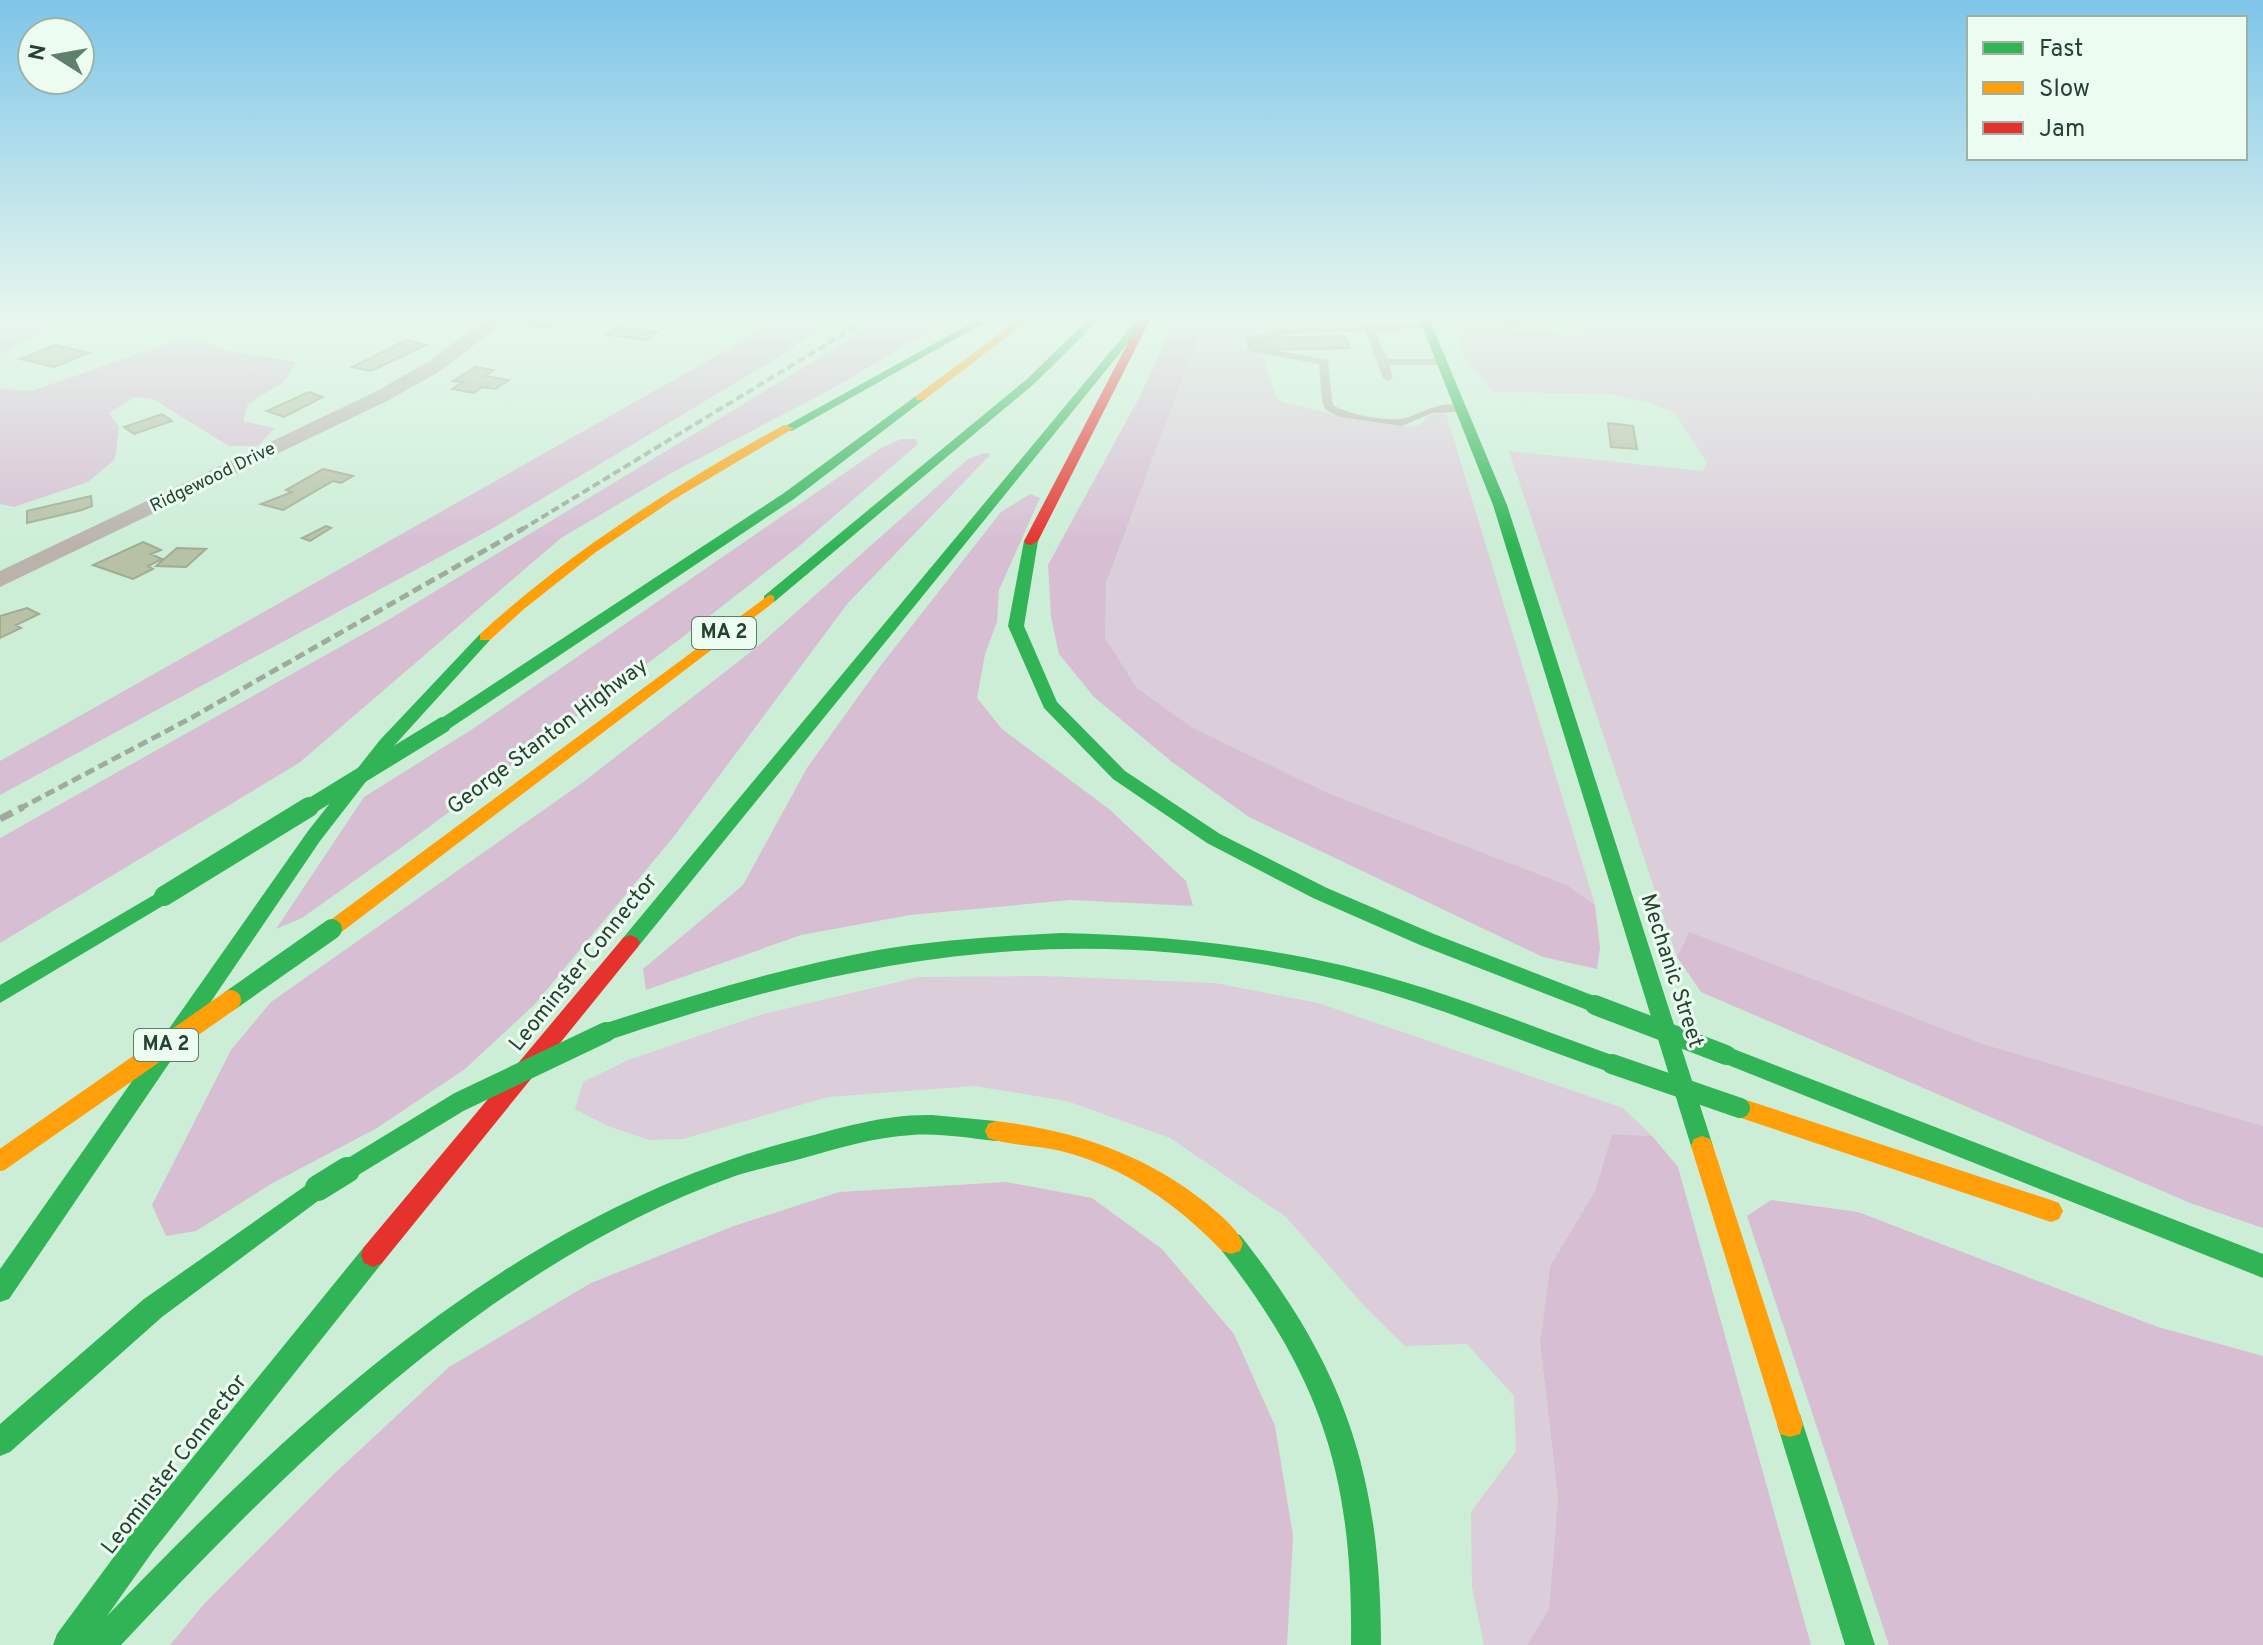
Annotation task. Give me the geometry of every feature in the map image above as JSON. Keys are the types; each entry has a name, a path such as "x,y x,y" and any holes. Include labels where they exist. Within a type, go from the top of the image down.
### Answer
{"main road":[{"path":"0,1290 314,835 380,748 449,671 551,579 633,518 731,459 855,393"},
{"path":"0,995 443,725 789,496 927,393"},
{"name":"George Stanton Highway","path":"0,1161 332,929 804,573 1017,393"},
{"name":"Leominster Connector","path":"68,1645 143,1541 392,1232 1083,393"},
{"path":"1108,393 1019,574 1016,629 1021,653 1042,695 1074,734 1132,786 1252,862 1298,886 2263,1266"},
{"name":"Mechanic Street","path":"1454,393 1500,505 1860,1645"},
{"path":"0,1442 73,1375 207,1266 318,1188 459,1102 606,1032 739,985 856,958 977,941 1096,939 1209,948 1312,966 1384,986 2072,1217"},
{"path":"100,1645 189,1549 303,1439 397,1360 539,1263 632,1210 769,1152 854,1130 937,1122 1028,1131 1112,1157 1184,1199 1242,1255 1299,1336 1346,1449 1367,1546 1369,1613 1366,1645"},
{"path":"2160,1246 2263,1279"}],"street":[{"name":"Ridgewood Drive","path":"0,580 387,393"},
{"path":"0,557 34,564"}],"lane":[{"path":"1326,393 1330,408 1344,415 1402,423 1426,411 1461,409"}],"shaded area":[{"path":"0,393 266,393 248,404 243,421 275,428 258,446 229,446 153,399 134,397 109,413 119,427 115,459 88,482 14,507 0,504"},
{"path":"651,393 719,393 493,528 0,795 0,761"},
{"path":"762,393 825,393 673,472 561,538 299,763 0,943 0,838 388,620"},
{"path":"1177,393 1275,393 1283,402 1334,415 1408,427 1420,425 1431,414 1446,414 1595,905 1567,885 1328,793 1193,728 1137,688 1104,638 1106,585"},
{"path":"1177,393 1106,584 1105,638 1137,688 1193,728 1328,793 1567,885 1595,905 1600,948 1597,969 1543,957 1249,817 1172,762 1094,697 1059,654 1051,617 1048,565 1141,394"},
{"path":"1538,393 2263,393 2263,1126 1983,1044 1688,933 1677,957 1509,451 1703,471 1707,463 1675,413 1650,403 1609,394"},
{"path":"901,439 917,439 917,445 798,547 413,839 302,918 276,929 364,797 474,728 881,448"},
{"path":"984,453 991,454 848,603 675,835 534,1005 465,1069 377,1128 271,1184 196,1231 166,1236 152,1205 231,1050 271,1002 582,783 757,647 968,459"},
{"path":"1030,494 1040,498 999,590 997,622 985,654 977,698 1002,729 1109,809 1186,881 1193,906 1070,900 910,915 801,935 646,990 643,969 743,885 807,768 878,669 1001,512"},
{"path":"1689,932 1983,1044 2263,1126 2263,1228 2190,1203 1701,992 1677,957"},
{"path":"1044,976 1215,983 1318,1003 1623,1108 1652,1136 1612,1134 1595,1191 1550,1266 1540,1343 1558,1497 1549,1609 1527,1645 1484,1645 1472,1587 1471,1512 1516,1451 1514,1396 1467,1344 1405,1346 1366,1308 1286,1217 1170,1138 1067,1101 974,1086 828,1097 683,1139 649,1140 608,1126 575,1109 583,1082 628,1060 763,1014 919,977"},
{"path":"1612,1134 1652,1136 1678,1167 1811,1645 1527,1645 1549,1609 1558,1497 1540,1343 1550,1266 1595,1191"},
{"path":"1006,1182 1092,1198 1162,1249 1234,1334 1275,1426 1293,1536 1287,1645 170,1645 204,1604 333,1475 449,1367 591,1283 734,1226 839,1192"},
{"path":"1771,1200 1858,1212 2158,1327 2263,1356 2263,1645 1889,1645 1747,1216"}],"building":[{"path":"307,393 323,397 284,417 267,411"},
{"path":"162,414 172,421 134,434 124,427"},
{"path":"1608,423 1633,426 1637,449 1611,447"},
{"path":"323,469 353,476 341,483 333,481 283,510 261,504 292,492 286,490"},
{"path":"91,496 92,506 27,523 27,511"},
{"path":"326,526 331,528 310,541 302,538"},
{"path":"143,542 161,550 151,554 162,559 148,566 153,569 133,579 93,565"},
{"path":"177,548 206,549 186,567 156,566"},
{"path":"27,608 39,614 16,625 21,628 0,638 0,616"}],"railway":[{"path":"521,530 747,393"},
{"path":"19,809 191,718 524,528"},
{"path":"0,819 23,807"}],"traffic: fast":[{"path":"788,428 852,393"},
{"path":"769,599 1017,393"},
{"path":"630,943 1082,393"},
{"path":"1454,393 1500,505 1702,1146"},
{"path":"443,725 789,496 920,398"},
{"path":"1031,541 1016,626 1049,704 1119,775 1213,838 1320,893 1427,940 1595,1005"},
{"path":"0,1290 314,836 386,744 485,637"},
{"path":"164,896 443,725"},
{"path":"0,995 164,896"},
{"path":"231,1000 332,929"},
{"path":"606,1032 789,977 879,958 970,946 1061,940 1154,943 1247,953 1342,973 1444,1004 1612,1064"},
{"path":"1595,1005 1726,1055"},
{"path":"318,1188 459,1102 606,1032"},
{"path":"1726,1055 2263,1266"},
{"path":"1612,1064 1740,1108"},
{"path":"100,1645 257,1485 343,1407 434,1333 530,1267 629,1210 733,1166 840,1138 911,1125 996,1131"},
{"path":"0,1442 153,1308 318,1188"},
{"path":"1231,1243 1296,1334 1320,1381 1339,1430 1353,1481 1362,1534 1366,1645"},
{"path":"68,1645 143,1541 373,1255"},
{"path":"1790,1424 1860,1645"}],"traffic: slow":[{"path":"920,398 927,393"},
{"path":"485,637 555,576 629,522 788,428"},
{"path":"332,929 769,599"},
{"path":"0,1161 231,1000"},
{"path":"1740,1108 2051,1211"},
{"path":"996,1131 1062,1141 1124,1164 1154,1179 1181,1198 1231,1243"},
{"path":"1702,1146 1790,1424"}],"traffic: jam":[{"path":"1031,541 1107,393"},
{"path":"373,1255 630,943"}]}
